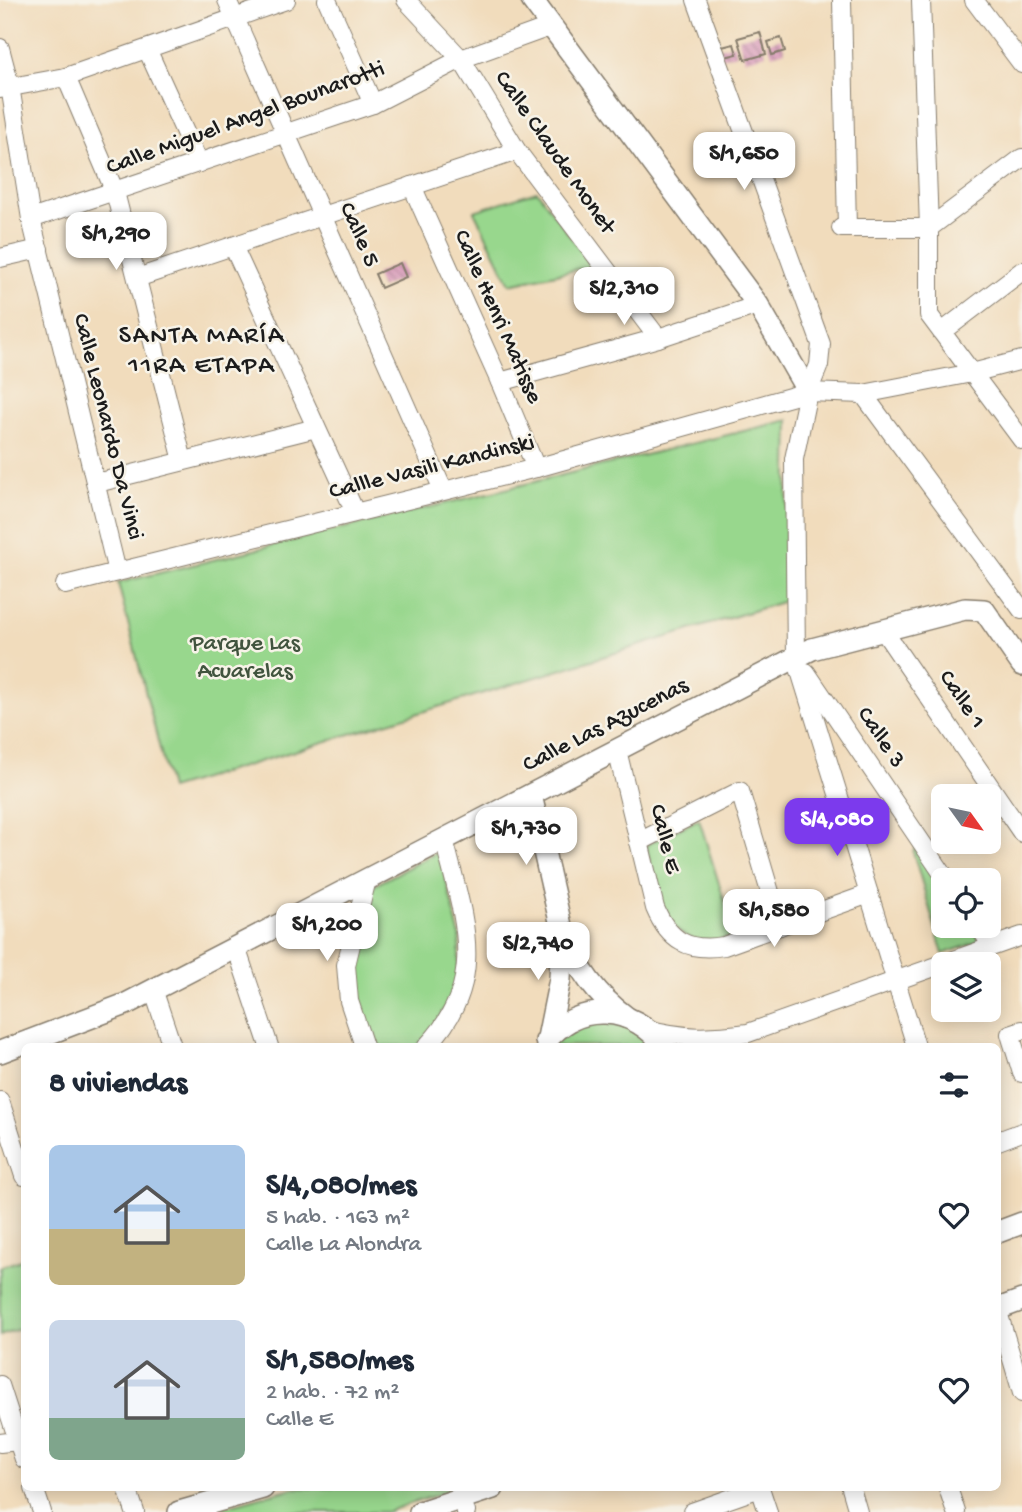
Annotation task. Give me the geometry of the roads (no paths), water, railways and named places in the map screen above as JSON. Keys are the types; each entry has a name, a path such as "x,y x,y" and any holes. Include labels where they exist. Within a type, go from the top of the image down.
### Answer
{"street":[{"name":"Calle 5","path":"227,0 443,490"},
{"path":"5,87 66,77 286,0"},
{"path":"327,0 373,104"},
{"name":"Calle Claude Monet","path":"406,0 461,59 517,151 658,338"},
{"path":"532,0 758,305 808,392"},
{"path":"696,0 821,344 816,378 808,392 794,459 796,658 915,1043"},
{"path":"842,0 844,228 929,228 1022,158"},
{"path":"921,0 929,228 929,315 1022,440"},
{"path":"974,0 1022,64"},
{"name":"Calle Miguel Angel Bounarotti","path":"31,219 373,104 461,59 552,26"},
{"name":"Calle Leonardo Da Vinci","path":"0,48 31,219 117,572"},
{"path":"147,49 199,163"},
{"path":"66,77 115,192 183,461"},
{"path":"137,278 517,151"},
{"name":"Calle Henri Matisse","path":"412,186 536,468"},
{"path":"233,246 355,512"},
{"path":"0,258 39,249"},
{"path":"942,332 1022,271"},
{"path":"500,382 658,338 758,305"},
{"name":"Callle Vasili Kandinski","path":"65,585 536,468 808,392 863,394 972,373 1022,360"},
{"path":"863,394 1022,610"},
{"path":"97,483 316,428"},
{"name":"Calle Las Azucenas","path":"24,1043 126,1004 812,649 965,609 984,610 1022,665"},
{"name":"Calle 1","path":"883,630 1022,833"},
{"name":"Calle 3","path":"796,658 939,868"},
{"path":"827,759 855,745"},
{"name":"Calle E","path":"617,750 655,908 662,924 674,937 690,946 708,949 724,946 869,894"},
{"path":"639,842 740,791 780,926"},
{"path":"531,794 562,930 583,975 598,994 626,1017 647,1029 660,1043"},
{"path":"430,1043 457,1004 466,974 468,953 467,932 444,839"},
{"path":"363,1043 349,1001 346,965 367,879"},
{"path":"545,1042 560,979 562,930"},
{"path":"731,1043 748,1033 1022,936"},
{"path":"987,938 992,946"},
{"path":"236,947 268,1043"},
{"path":"153,989 171,1043"},
{"path":"545,1042 566,1023 578,1017 602,1013 626,1017"},
{"path":"647,1029 684,1037 708,1038 748,1033"},
{"path":"1016,1032 1022,1073"},
{"name":"Calle Las Azucenas","path":"0,1052 21,1044"},
{"path":"0,1101 21,1167"},
{"path":"1001,1140 1022,1132"},
{"path":"1001,1231 1022,1223"},
{"path":"1001,1310 1022,1300"},
{"path":"1001,1321 1022,1393"},
{"path":"0,1385 21,1450"},
{"path":"0,1443 18,1441"},
{"path":"35,1491 42,1512"},
{"path":"128,1491 135,1512"},
{"path":"420,1512 464,1505 488,1491"},
{"path":"692,1512 752,1491"},
{"path":"761,1491 768,1512"},
{"path":"852,1491 858,1512"},
{"path":"949,1491 956,1512"},
{"path":"179,1512 223,1493"}],"district":[{"name":"SANTA MARÍA 11RA ETAPA","path":"202,352"}],"park label":[{"name":"Parque Las Acuarelas","path":"245,658"}]}
